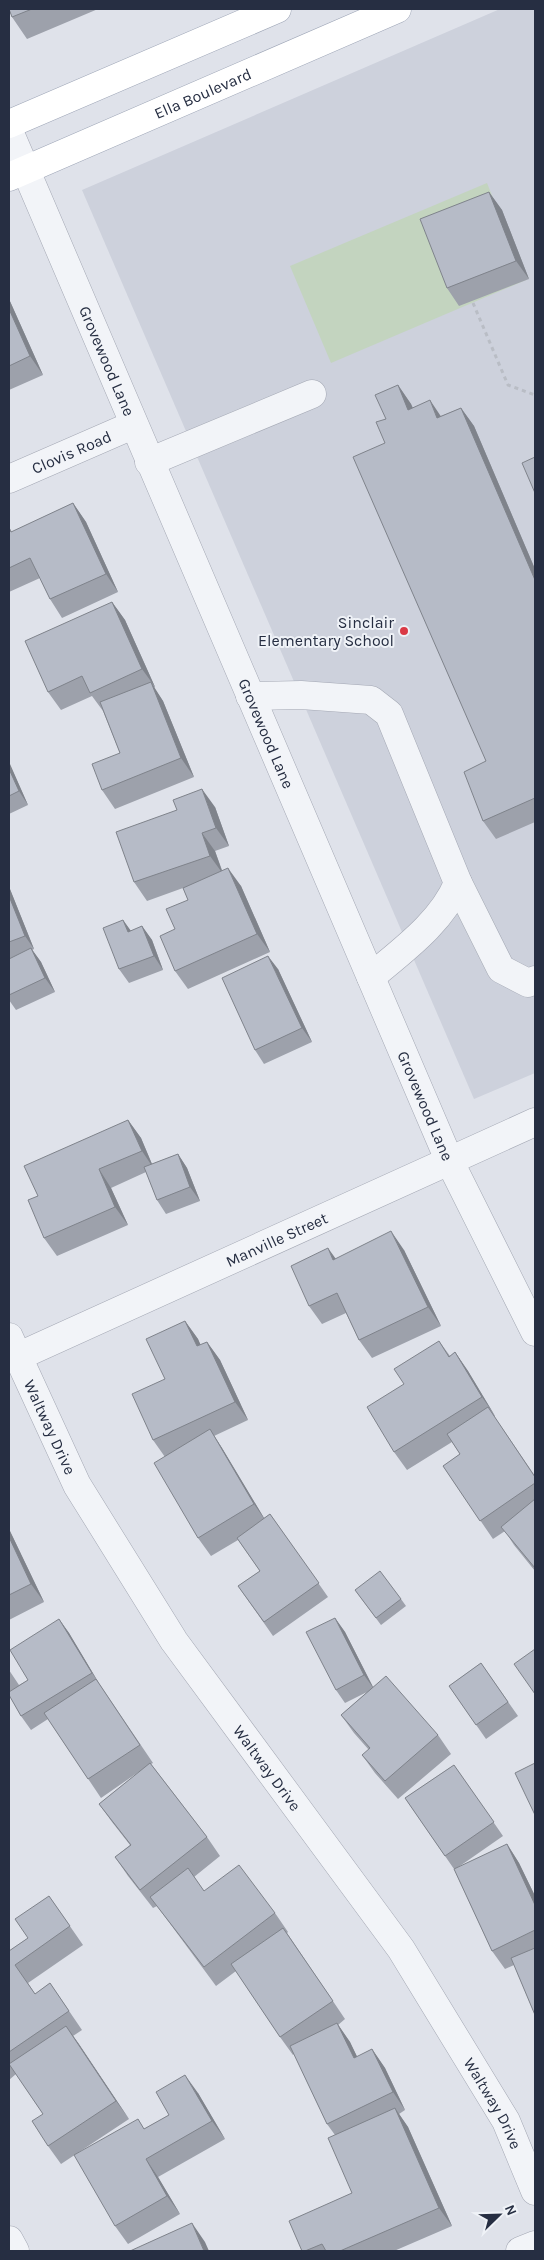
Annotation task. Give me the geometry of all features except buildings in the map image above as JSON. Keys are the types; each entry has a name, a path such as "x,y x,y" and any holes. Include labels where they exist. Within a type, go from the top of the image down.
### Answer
{"main road":[{"path":"9,124 277,9"},
{"name":"Ella Boulevard","path":"17,174 397,9"}],"street":[{"name":"Grovewood Lane","path":"9,131 17,174 133,425 449,1160 535,1332"},
{"path":"149,462 312,394"},
{"name":"Clovis Road","path":"9,479 133,425"},
{"path":"250,696 301,695 371,700 389,714 458,883 501,969 533,988"},
{"path":"371,977 410,945 451,900 458,883"},
{"name":"Manville Street","path":"13,1347 535,1122"},
{"name":"Waltway Drive","path":"13,1347 77,1485 92,1510 174,1641 401,1949 506,2121 535,2192"},
{"path":"9,2240 15,2251"},
{"path":"520,2251 535,2245"}],"path":[{"path":"473,303 508,385 535,395"}],"shaded area":[{"name":"Sinclair Elementary School","path":"500,9 535,9 535,1073 474,1099 82,190"}],"green space":[{"path":"487,183 526,280 331,363 290,266"}],"place":[{"name":"Sinclair Elementary School","path":"404,631"}]}
